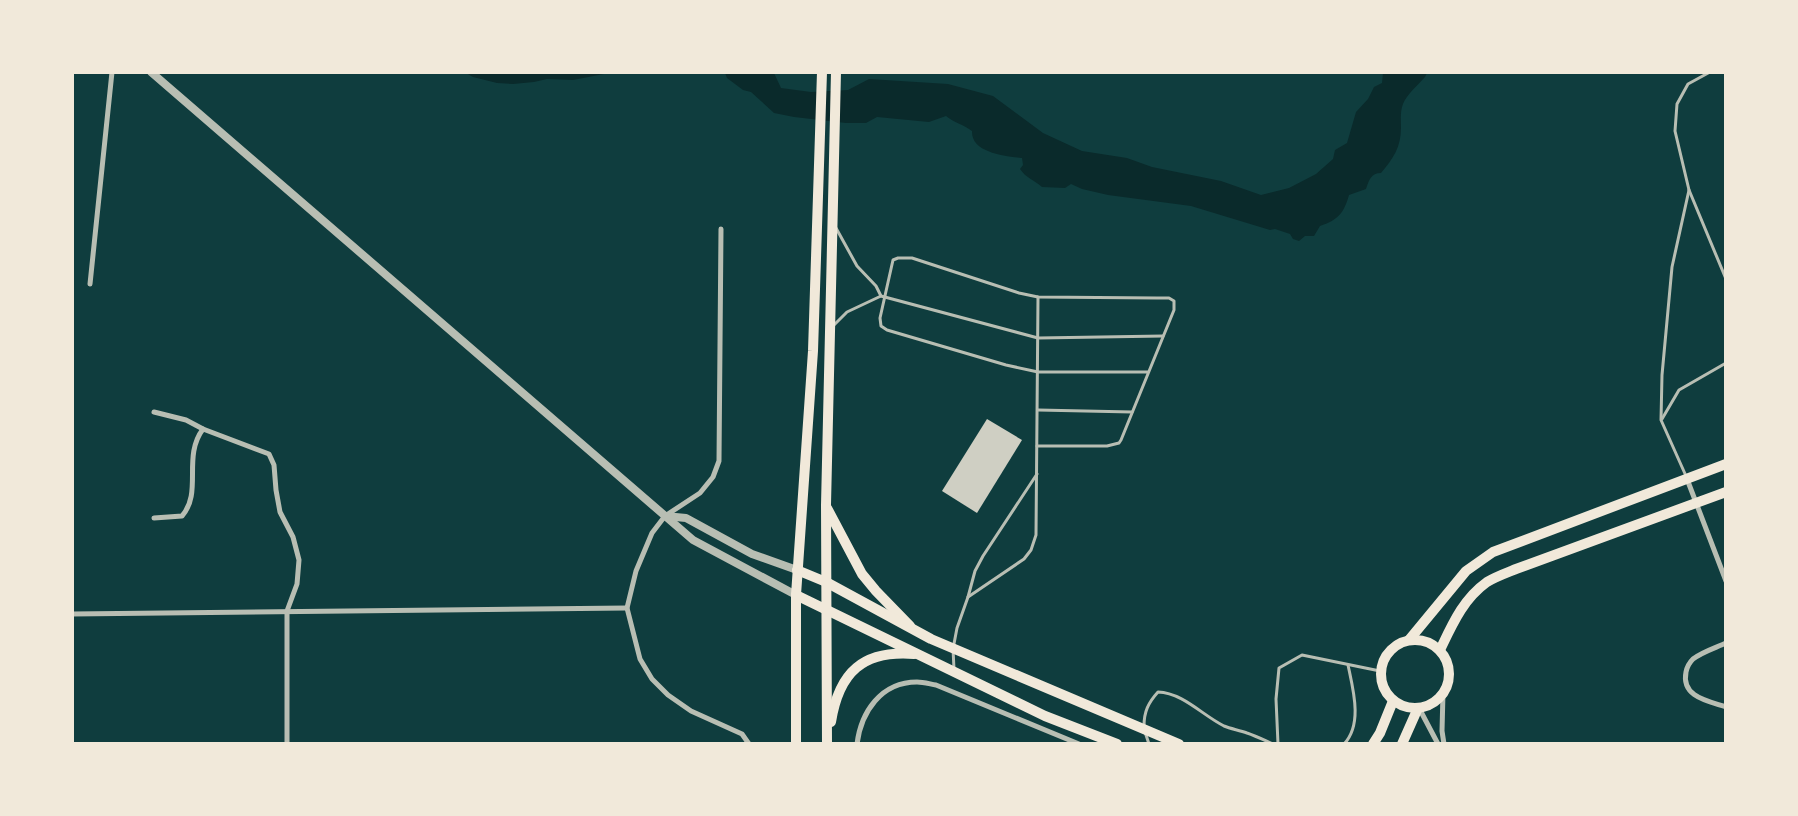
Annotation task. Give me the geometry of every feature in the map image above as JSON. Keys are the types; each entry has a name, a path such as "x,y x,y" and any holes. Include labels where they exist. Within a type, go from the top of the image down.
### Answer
{"main road":[{"path":"796,744 796,595 813,352 822,72"},
{"path":"827,744 826,505 836,72"},
{"path":"1409,640 1466,571 1492,552 1726,464"},
{"path":"1440,650 1460,610 1470,597 1488,581 1726,492"},
{"path":"826,505 862,574 916,632"},
{"path":"797,570 826,582 916,632 1179,744"},
{"path":"796,595 1045,716 1117,744"},
{"path":"1409,640 1421,640 1440,650 1446,660 1449,671 1448,683 1443,693 1436,702 1426,707 1403,707 1385,693 1381,682 1380,671 1383,660 1389,650 1398,643 1409,640"},
{"path":"827,744 833,712 839,694 856,666 869,658 885,655 901,653 920,655"},
{"path":"1373,744 1380,733 1393,701"},
{"path":"1402,744 1418,708"}],"street":[{"path":"90,284 112,72"},
{"path":"151,72 693,540 796,595"},
{"path":"721,229 719,461 714,477 700,493 665,516 652,533 636,570 627,608 640,659 652,679 668,695 691,711 742,734 749,744"},
{"path":"154,412 186,420 203,429 269,454 274,465 280,512 293,537 299,560 297,584 287,611 287,744"},
{"path":"154,518 182,516 188,509 192,497 193,451 196,438 203,429"},
{"path":"1687,479 1726,581"},
{"path":"665,516 686,518 752,554 797,570"},
{"path":"72,614 627,608"},
{"path":"1726,643 1694,658 1687,666 1685,676 1686,685 1690,693 1701,699 1726,707"},
{"path":"857,744 859,728 868,709 880,695 895,686 916,682 936,685 1079,744"},
{"path":"1443,693 1442,731 1444,744"},
{"path":"1418,708 1438,744"}],"lane":[{"path":"1710,72 1688,84 1677,104 1675,131 1689,190 1726,279"},
{"path":"1687,479 1662,420 1662,375 1672,267 1689,190"},
{"path":"832,222 857,266 883,296"},
{"path":"1037,446 1116,445 1121,440 1163,336 1174,307 1174,302 1169,298 1038,297 1019,293 912,258 893,260 883,296 880,322 887,330 1006,365 1038,372 1148,372"},
{"path":"830,333 833,326 847,312 883,296 1038,338 1163,336"},
{"path":"968,597 1024,559 1036,535 1038,297"},
{"path":"1662,420 1679,390 1726,363"},
{"path":"1038,410 1132,412"},
{"path":"954,671 953,648 957,628 975,571 1037,474"},
{"path":"1278,744 1276,699 1278,668 1302,655 1380,671"},
{"path":"1344,744 1354,725 1355,710 1348,665"},
{"path":"1149,744 1144,729 1144,713 1150,700 1158,692 1167,692 1178,697 1226,727 1247,733 1273,744"}],"water":[{"path":"466,73 609,73 573,80 547,79 513,84 497,83 473,77"},
{"path":"725,73 774,73 781,88 811,92 848,90 869,79 948,84 993,96 1043,133 1082,151 1127,158 1152,167 1221,181 1261,195 1289,188 1316,174 1333,159 1335,150 1347,143 1356,112 1368,99 1374,87 1382,83 1383,73 1427,73 1403,104 1400,141 1389,163 1381,173 1375,174 1371,178 1366,189 1349,195 1345,207 1336,218 1320,226 1314,236 1305,236 1299,241 1293,239 1290,234 1275,229 1270,230 1191,206 1108,195 1082,189 1071,184 1065,188 1042,187 1022,172 1020,169 1023,165 1022,158 983,149 973,138 972,131 946,116 929,122 877,117 866,123 846,123 774,113 751,92 743,90 727,78"}],"building":[{"path":"987,419 1022,440 977,513 942,491"}]}
